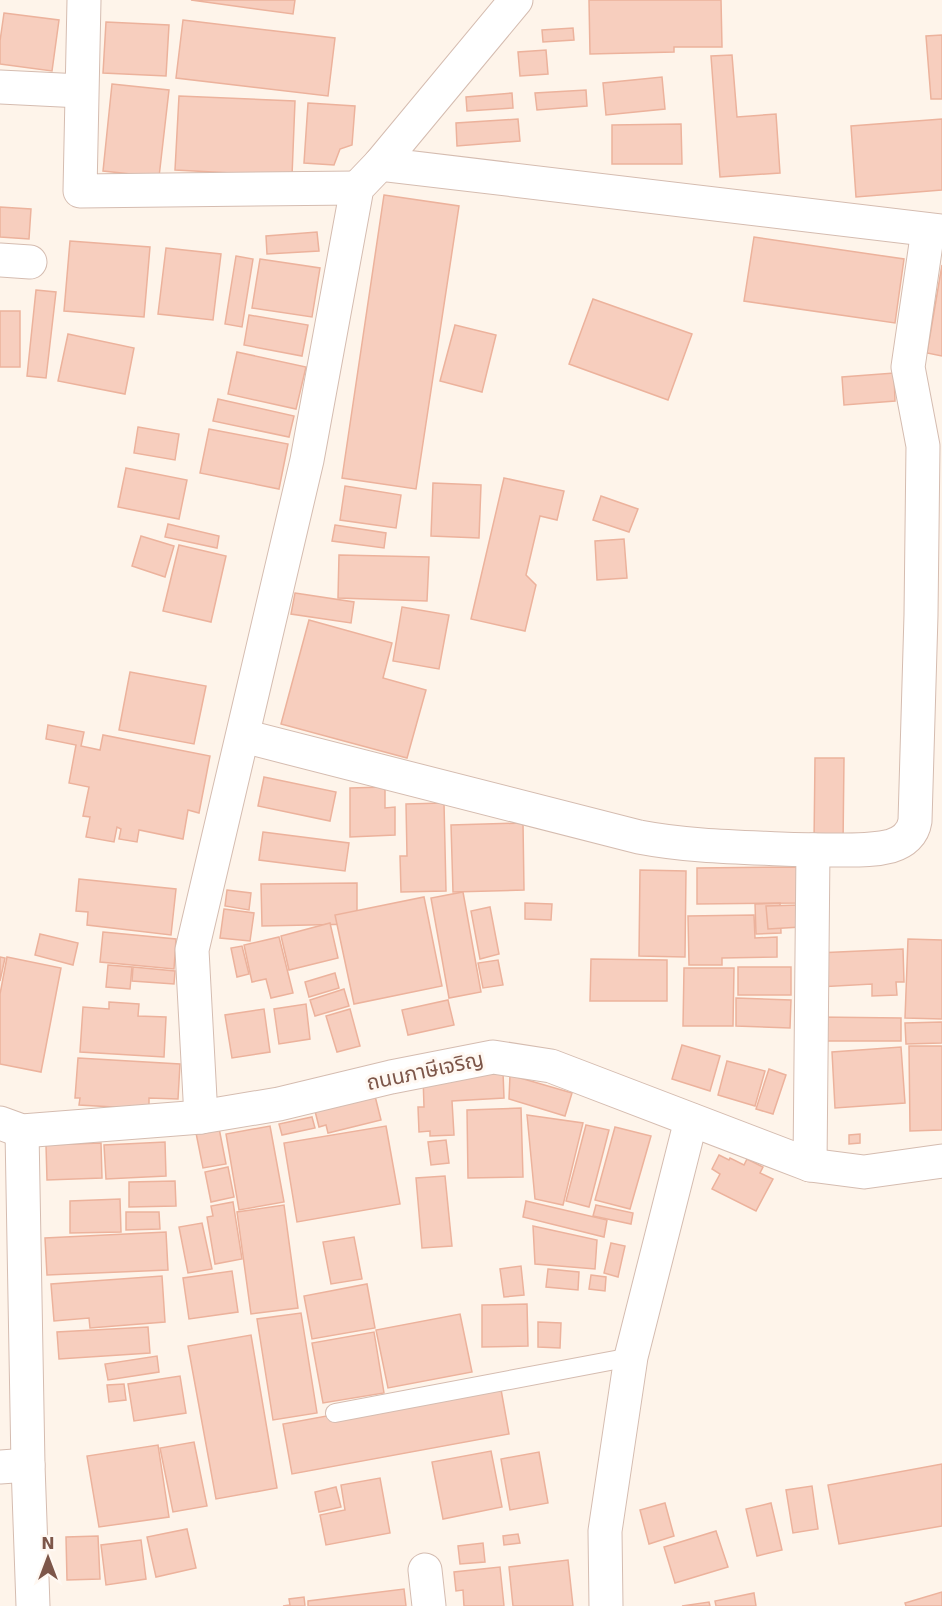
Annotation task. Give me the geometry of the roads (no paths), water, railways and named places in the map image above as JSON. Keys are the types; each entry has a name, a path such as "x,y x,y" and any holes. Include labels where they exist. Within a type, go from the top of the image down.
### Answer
{"street":[{"path":"84,0 80,192 357,188"},
{"path":"201,1117 192,950 307,460 357,188 380,164 516,0"},
{"path":"0,87 81,91"},
{"path":"243,736 639,837 688,844 813,850 871,850 892,846 908,837 914,827 921,615 923,446 908,367 935,230 380,164"},
{"path":"810,1165 813,850"},
{"name":"ถนนภาษีเจริญ","path":"11,1127 201,1117 279,1104 391,1077 494,1057 551,1066 810,1165 864,1172 942,1161"},
{"path":"606,1606 605,1531 631,1357 692,1120"},
{"path":"11,1127 14,1466 33,1606"},
{"path":"425,1570 429,1606"}],"lane":[{"path":"335,1413 631,1357"}]}
